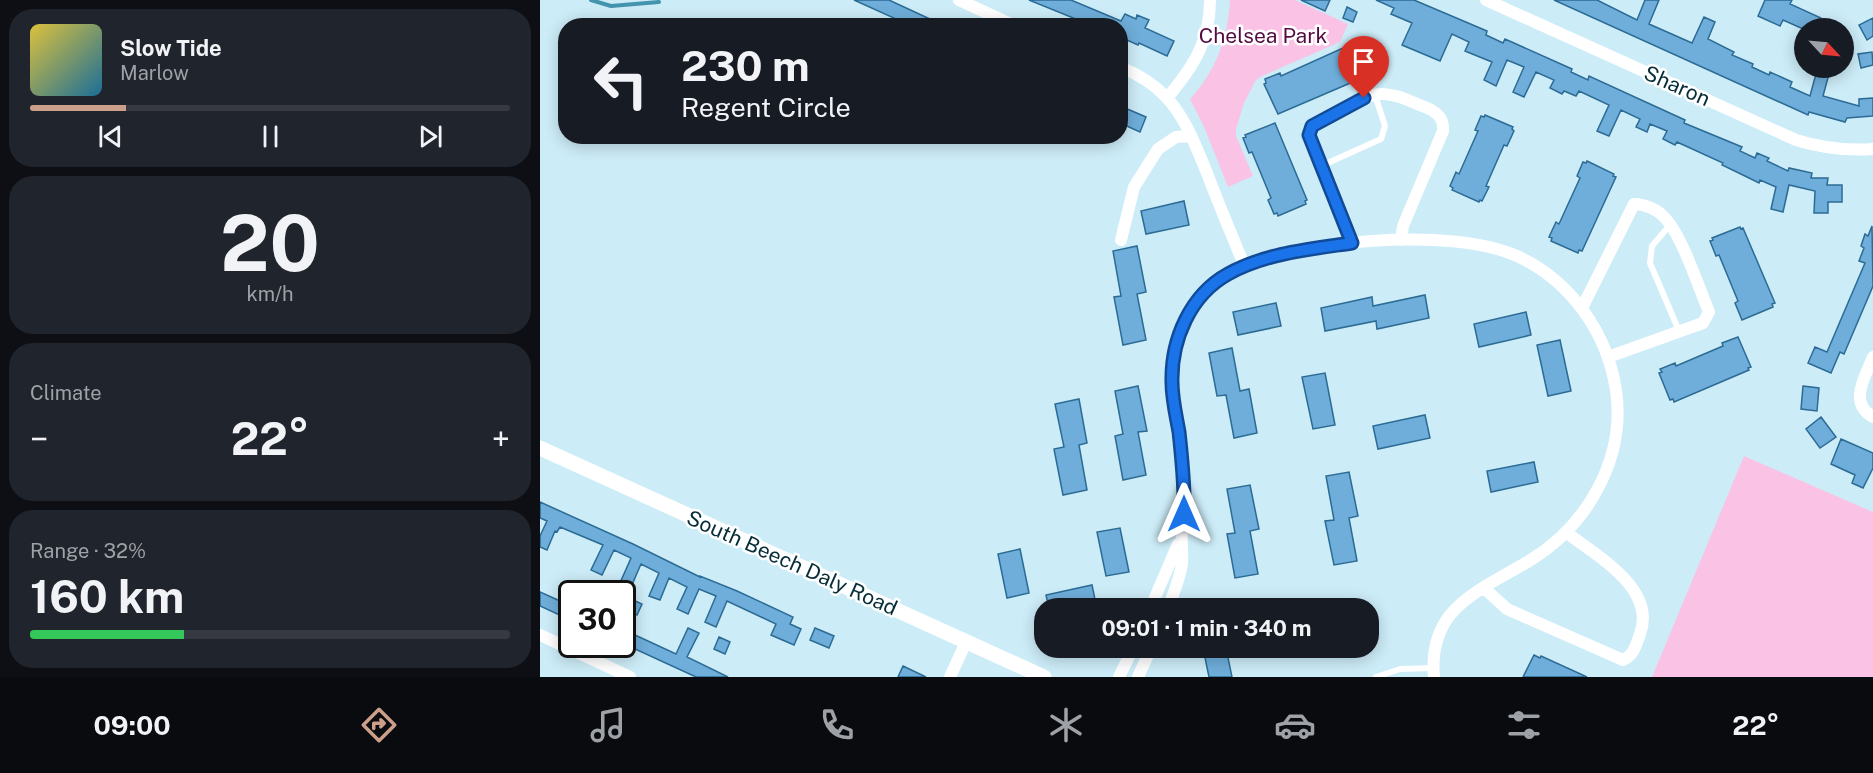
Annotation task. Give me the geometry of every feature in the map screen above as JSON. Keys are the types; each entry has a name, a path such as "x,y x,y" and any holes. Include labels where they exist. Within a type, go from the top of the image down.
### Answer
{"street":[{"path":"959,0 998,18"},
{"path":"1167,98 1186,75 1200,52 1208,24 1210,0"},
{"name":"Sharon","path":"1485,0 1796,140 1822,148 1873,149"},
{"path":"1128,70 1153,84 1180,114 1245,267"},
{"path":"1352,243 1309,135 1312,126 1364,98 1376,95 1393,95 1430,109 1437,113 1444,122 1443,131 1403,226 1401,240"},
{"path":"1121,240 1134,187 1158,149 1176,138 1191,136"},
{"path":"1582,308 1634,204 1652,209 1664,216 1677,236 1709,312 1703,323 1608,357"},
{"path":"1171,598 1182,563 1184,491 1172,365 1176,344 1185,321 1202,296 1224,276 1264,259 1284,254 1352,243 1401,240 1483,244 1500,249 1535,266 1555,280 1582,308 1602,341 1608,357 1616,394 1616,428 1608,466 1596,493 1580,517 1566,532 1532,560 1462,603 1445,623 1435,647 1434,673"},
{"path":"1873,357 1859,392 1864,411 1873,417"},
{"name":"South Beech Daly Road","path":"540,448 1044,677"},
{"path":"1484,588 1507,609 1623,660 1630,657 1643,625 1640,600 1631,584 1622,575 1566,532"},
{"path":"1155,598 1181,537"},
{"path":"540,635 630,677"},
{"path":"950,677 966,642"},
{"path":"1119,677 1128,658"},
{"path":"1138,677 1147,658"}],"lane":[{"path":"1321,167 1381,140 1385,126 1376,95"},
{"path":"1670,225 1652,246 1650,263 1679,331"},
{"path":"1376,677 1400,669 1434,673"}],"green space":[{"name":"Chelsea Park","path":"1230,0 1295,0 1348,24 1340,42 1256,80 1244,103 1236,129 1236,136 1253,176 1228,187 1205,129 1190,99 1207,77 1219,53 1227,28"},
{"path":"1744,456 1873,512 1873,677 1652,677"}],"building":[{"path":"854,0 889,0 928,18 894,18"},
{"path":"1029,0 1071,0 1114,18 1073,18"},
{"path":"1301,0 1330,0 1325,11"},
{"path":"1376,0 1414,0 1487,31 1486,35 1503,43 1505,39 1572,69 1571,72 1588,80 1589,76 1685,120 1684,123 1742,147 1740,151 1755,158 1757,153 1769,158 1767,161 1788,171 1789,168 1812,173 1811,178 1828,178 1827,185 1842,185 1842,202 1828,202 1828,213 1814,213 1815,191 1789,185 1783,212 1771,209 1776,187 1760,180 1759,183 1722,165 1723,163 1677,142 1675,145 1663,139 1667,131 1650,124 1647,132 1636,127 1640,119 1621,110 1609,136 1597,131 1609,105 1579,91 1576,96 1564,91 1562,94 1550,88 1554,80 1536,72 1524,97 1513,92 1524,67 1507,60 1496,86 1484,80 1492,62 1465,51 1469,42 1452,34 1440,61 1402,45 1412,23 1391,14 1394,8"},
{"path":"1554,0 1597,0 1637,20 1645,0 1659,0 1649,24 1692,43 1704,17 1715,22 1708,39 1734,52 1732,55 1753,64 1752,67 1792,82 1790,87 1810,96 1815,78 1828,78 1823,96 1859,106 1859,99 1873,98 1873,116 1847,118 1845,122 1809,112 1808,115"},
{"path":"1765,0 1792,0 1790,4 1821,18 1794,18 1794,25 1783,20 1780,26 1758,16"},
{"path":"1347,7 1357,12 1353,22 1343,18"},
{"path":"1125,14 1136,19 1137,15 1149,20 1145,28 1174,41 1167,56 1139,43 1138,45 1128,41 1128,18 1123,18"},
{"path":"1873,18 1873,36 1867,40 1859,25"},
{"path":"1343,48 1356,77 1355,81 1278,114 1264,84 1265,79 1280,73 1281,76"},
{"path":"1872,52 1873,65 1861,68 1858,54"},
{"path":"1128,109 1146,117 1140,132 1128,127"},
{"path":"1485,115 1513,127 1514,131 1507,146 1504,145 1486,186 1489,187 1482,201 1479,202 1452,190 1450,186 1456,172 1459,174 1478,131 1475,130 1481,116"},
{"path":"1275,123 1307,200 1306,204 1278,216 1277,213 1274,214 1268,200 1271,198 1252,152 1249,153 1243,138 1246,137 1245,135"},
{"path":"1587,161 1616,177 1582,251 1579,250 1578,253 1551,241 1552,238 1549,237 1556,222 1559,224 1580,178 1577,176 1583,162"},
{"path":"1184,201 1189,225 1146,234 1141,211"},
{"path":"1872,226 1873,286 1844,354 1840,352 1831,373 1808,363 1815,347 1827,352 1865,263 1859,261 1864,248 1861,246 1865,234 1868,236"},
{"path":"1740,227 1743,228 1775,303 1772,304 1773,307 1742,320 1735,303 1738,301 1719,255 1716,256 1710,241 1713,240 1712,238"},
{"path":"1137,246 1146,292 1137,294 1146,340 1123,345 1114,297 1121,296 1113,251"},
{"path":"1425,295 1429,318 1377,329 1376,321 1325,331 1321,308 1372,297 1373,306"},
{"path":"1276,303 1281,326 1238,335 1233,312"},
{"path":"1526,312 1531,335 1479,347 1474,324"},
{"path":"1738,337 1751,367 1748,368 1749,370 1674,402 1673,399 1670,400 1659,373 1662,372 1660,369 1675,363 1676,366"},
{"path":"1560,340 1571,391 1548,396 1537,345"},
{"path":"1232,348 1240,391 1249,389 1257,433 1234,438 1226,395 1217,396 1209,353"},
{"path":"1325,373 1335,425 1313,429 1302,377"},
{"path":"1138,386 1147,431 1138,432 1146,475 1123,480 1115,436 1123,434 1115,391"},
{"path":"1803,386 1819,388 1817,411 1801,409"},
{"path":"1079,399 1087,443 1079,445 1087,490 1063,495 1054,449 1064,447 1055,404"},
{"path":"1425,415 1430,438 1378,449 1373,426"},
{"path":"1821,417 1836,437 1820,448 1806,429"},
{"path":"1841,439 1873,453 1873,468 1863,488 1852,483 1855,475 1831,464"},
{"path":"1534,462 1538,482 1491,492 1487,471"},
{"path":"1349,472 1358,516 1349,518 1357,561 1334,565 1325,521 1334,520 1326,476"},
{"path":"1250,485 1259,529 1250,531 1258,574 1235,578 1227,534 1235,533 1227,489"},
{"path":"540,502 700,577 793,617 790,624 801,629 794,645 771,635 776,624 727,601 716,627 705,622 716,596 699,589 688,614 677,609 687,587 669,578 660,600 649,596 659,573 641,564 634,580 621,580 631,558 614,550 602,575 591,570 603,545 560,527 557,532 555,531 547,550 540,547 540,536 547,521 540,518"},
{"path":"1120,528 1129,572 1106,576 1097,532"},
{"path":"1020,549 1029,593 1007,598 998,554"},
{"path":"1092,585 1095,598 1047,598 1046,595"},
{"path":"540,592 558,600 558,614 540,606"},
{"path":"636,601 642,604 636,615"},
{"path":"688,628 699,633 687,657 728,677 696,677 636,649 636,635 676,654"},
{"path":"815,628 834,636 829,648 810,640"},
{"path":"719,637 730,642 725,654 714,649"},
{"path":"1534,655 1540,658 1541,656 1587,677 1523,677"},
{"path":"1205,658 1228,658 1232,677 1209,677"},
{"path":"903,666 926,677 898,677"}],"waterway":[{"path":"591,0 611,6 659,2"}],"route":[{"path":"1184,514 1179,434 1172,382 1172,365 1181,328 1202,296 1230,273 1264,259 1284,254 1352,243 1309,135 1312,126 1364,98"}]}
